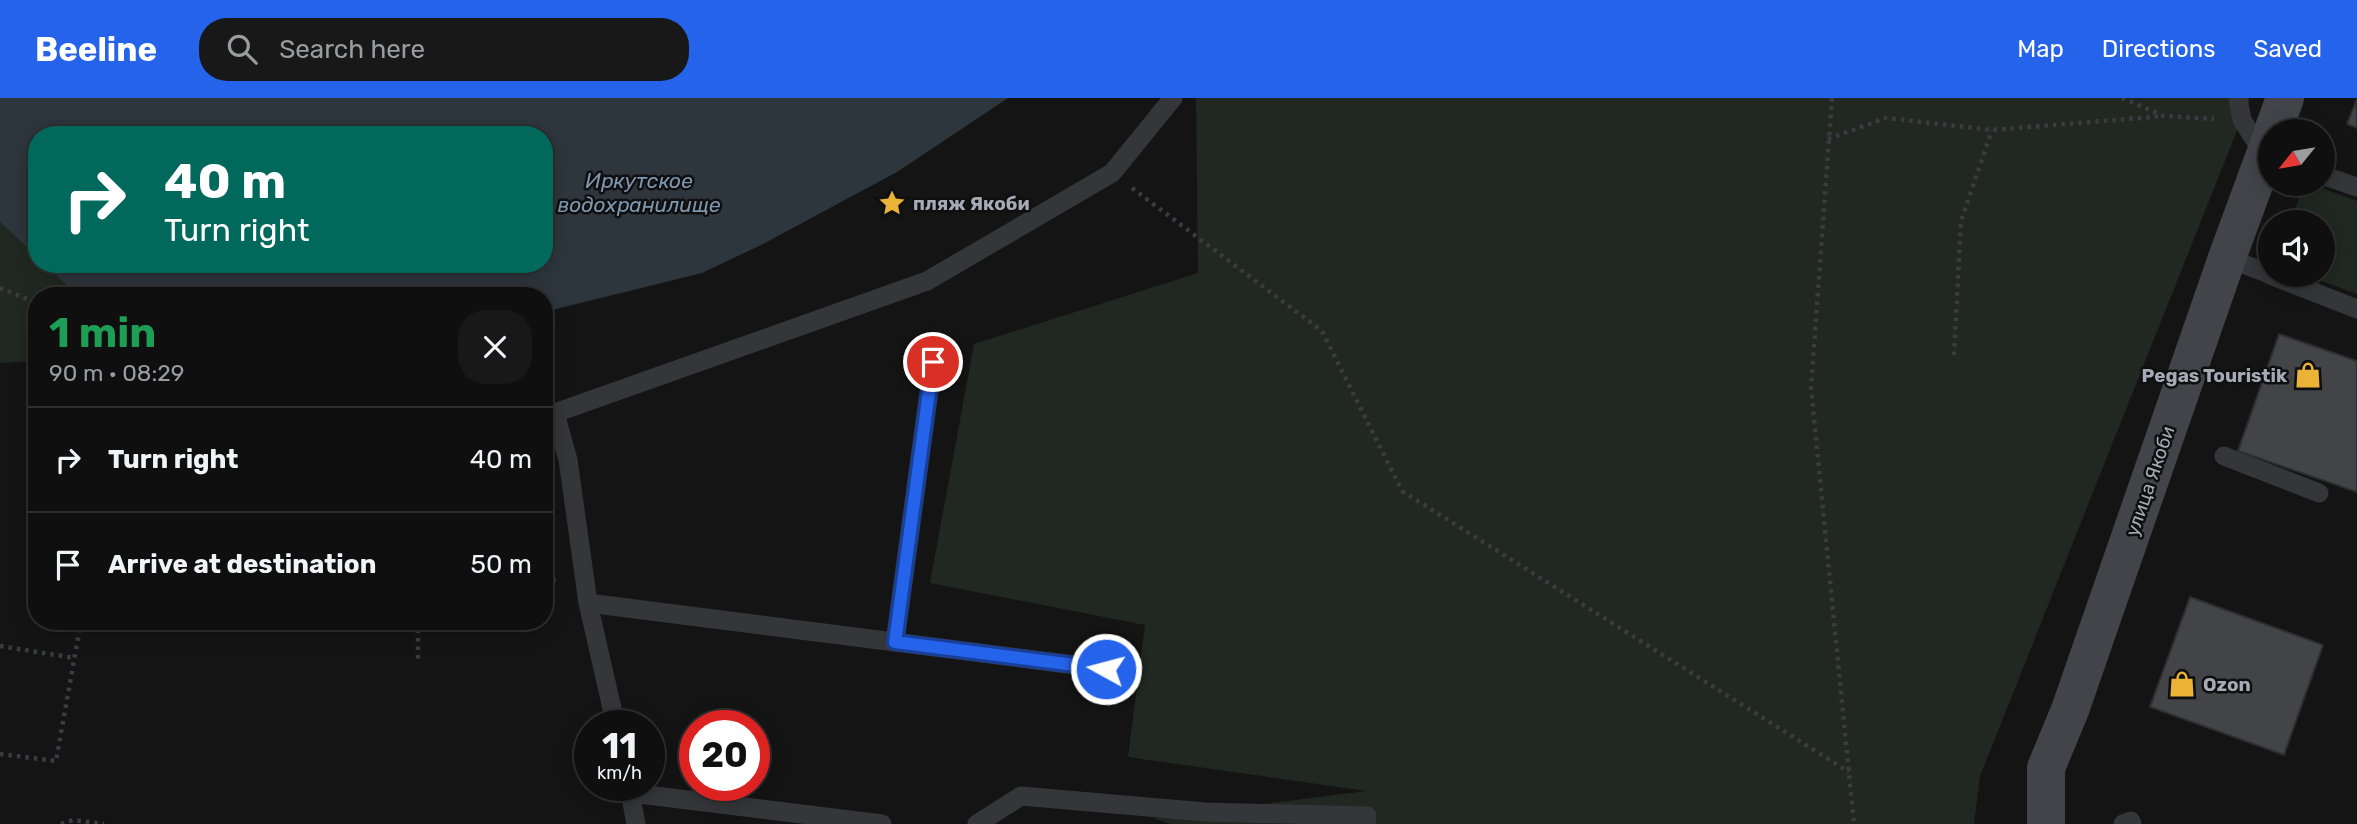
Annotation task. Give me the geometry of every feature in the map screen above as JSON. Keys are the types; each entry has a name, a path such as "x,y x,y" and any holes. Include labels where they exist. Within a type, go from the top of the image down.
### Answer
{"street":[{"name":"улица Якоби","path":"2275,119 2285,98"},
{"name":"улица Якоби","path":"2045,821 2046,768 2070,710 2227,258 2258,160"}],"lane":[{"path":"612,710 588,603 568,460 555,413 927,281 1112,173 1173,98"},
{"path":"2238,98 2258,131"},
{"path":"2335,179 2357,187"},
{"path":"2227,258 2258,270"},
{"path":"2301,287 2357,309"},
{"path":"895,642 933,362"},
{"path":"2224,456 2319,492"},
{"path":"588,603 1106,669"},
{"path":"665,794 882,824"},
{"path":"977,824 1021,796 1205,812 1367,816 1366,824"},
{"path":"632,801 636,824"},
{"path":"2123,824 2131,821 2132,824"}],"path":[{"path":"1832,98 1811,387 1854,824"},
{"path":"2122,98 2164,116 2258,140"},
{"path":"1828,139 1886,118 1992,130 2164,116"},
{"path":"1954,355 1961,220 1992,130"},
{"path":"1112,173 1322,331 1402,491 1849,772"},
{"path":"0,288 28,299"},
{"path":"0,754 56,761 79,630"},
{"path":"418,630 418,661"},
{"path":"0,646 74,658"},
{"path":"61,824 73,820 104,824"}],"shaded area":[{"path":"1196,98 2250,98 1980,776 1974,824 1171,824 1153,818 1366,791 1128,757 1145,625 930,583 974,344 1198,273"},
{"path":"2335,193 2357,201 2357,294 2335,286 2335,210 2294,210 2300,196 2335,196"},
{"path":"0,222 28,248 28,273 54,273 69,287 28,287 28,361 0,363"}],"water":[{"name":"Иркутское водохранилище","path":"0,98 1008,98 897,172 759,246 702,273 553,310 553,287 69,287 54,273 553,273 553,126 28,126 28,248 0,222"}],"building":[{"path":"2357,99 2357,128 2347,124"},
{"path":"2279,334 2357,361 2357,492 2238,451"},
{"path":"2190,597 2323,645 2284,755 2150,707"}],"place":[{"name":"пляж Якоби","path":"892,203"},
{"name":"Pegas Touristik","path":"2308,375"},
{"name":"Ozon","path":"2182,684"}],"route":[{"path":"933,362 895,642 1106,669"}]}
